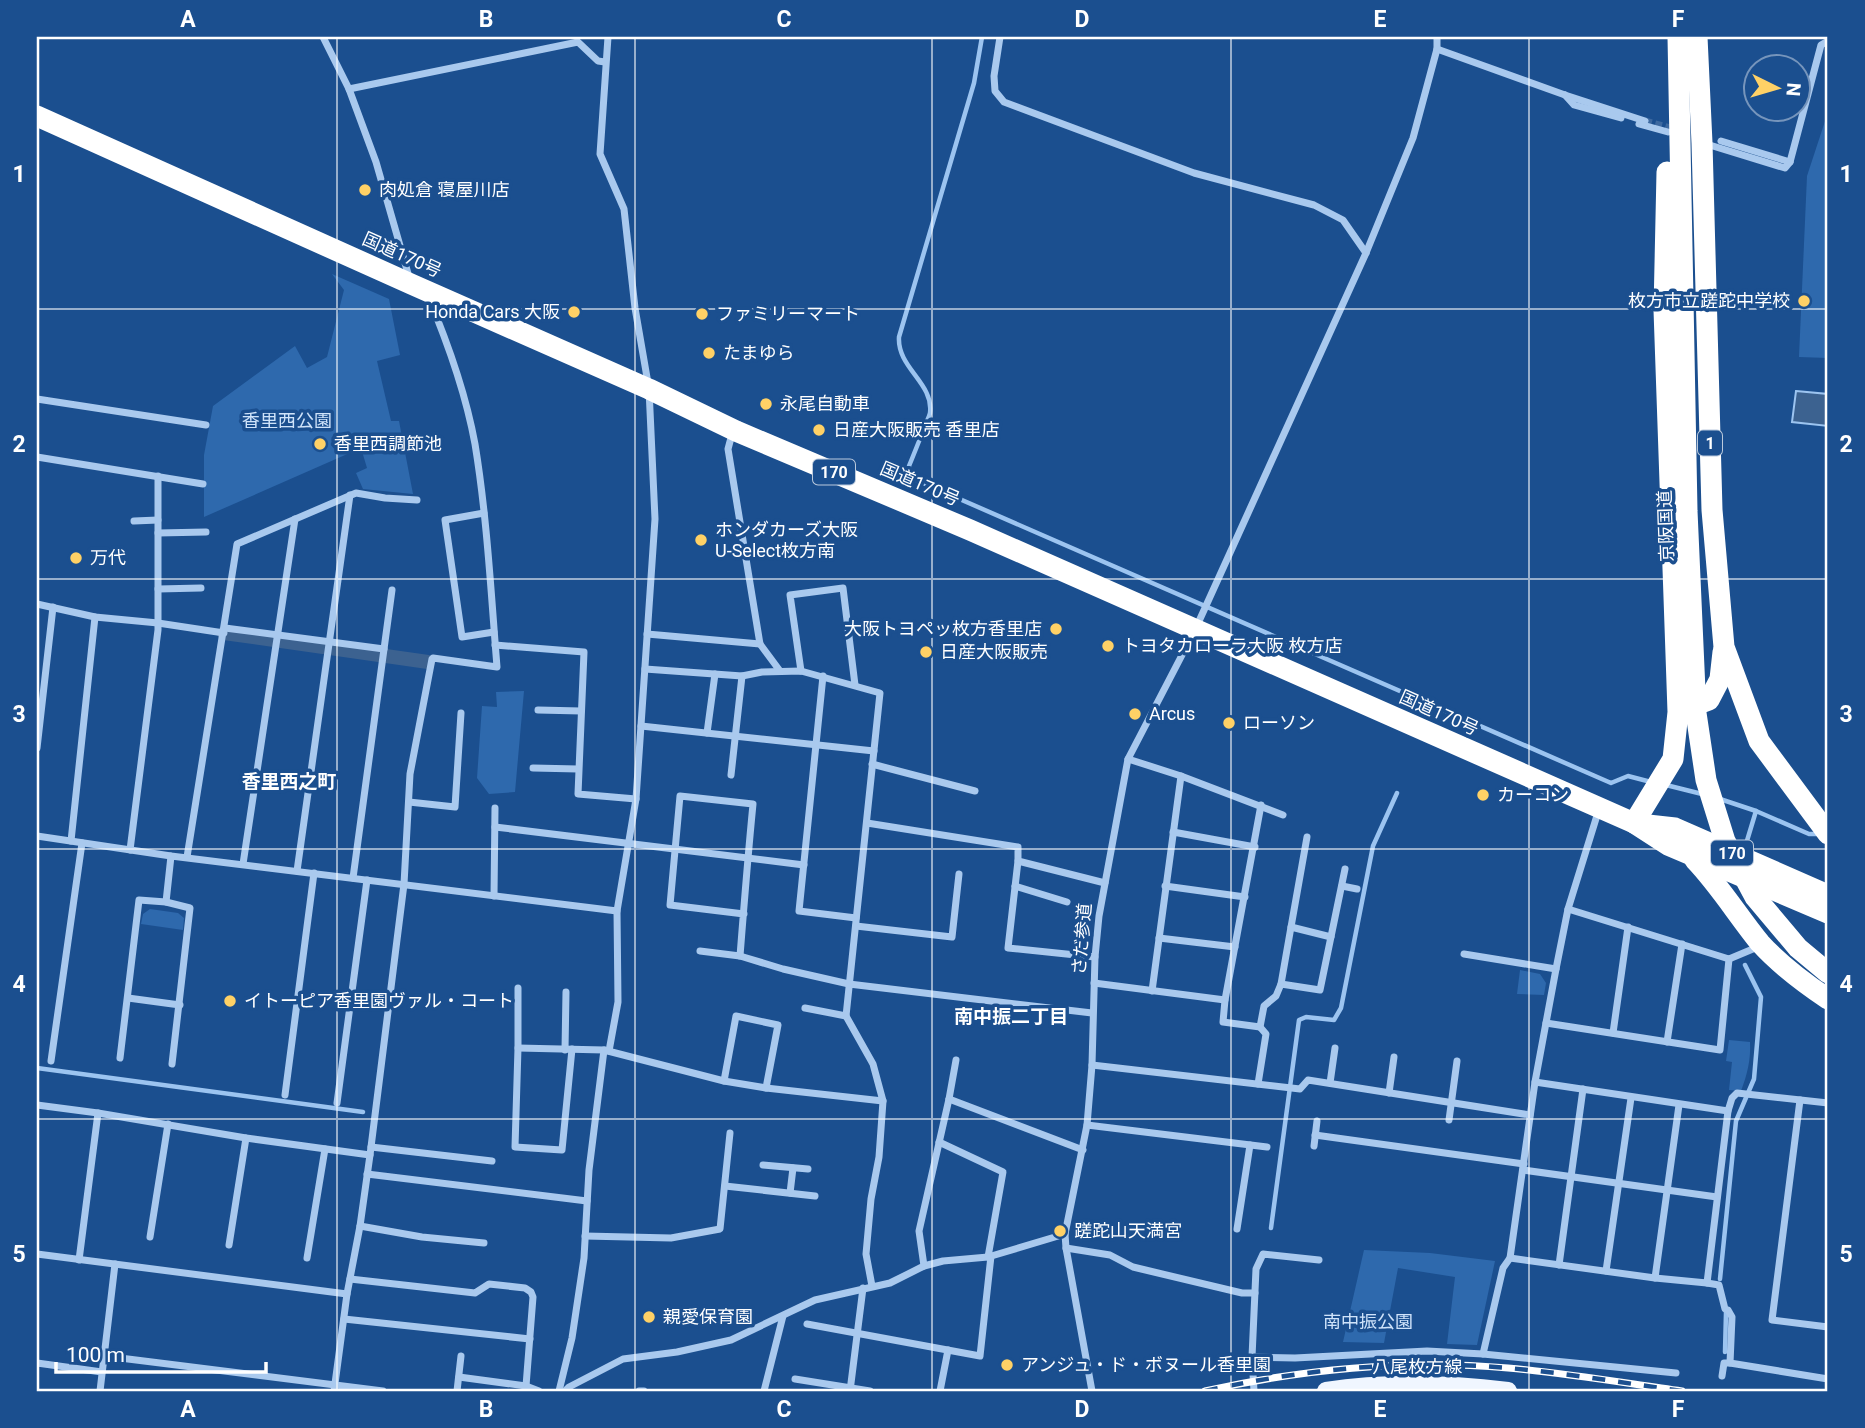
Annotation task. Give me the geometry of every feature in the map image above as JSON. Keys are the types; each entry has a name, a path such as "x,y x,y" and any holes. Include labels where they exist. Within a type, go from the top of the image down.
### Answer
{"highway":[{"name":"京阪国道","path":"1678,37 1687,511 1696,713 1706,780 1726,841 1755,897 1798,948 1828,973"},
{"name":"1","path":"1697,37 1712,142 1712,510 1724,647 1759,741 1824,829"},
{"path":"1634,823 1673,759 1678,712 1664,310 1668,132 1679,61"},
{"name":"国道170号","path":"37,117 649,388 733,430 970,530 1634,823 1668,845 1828,913"},
{"path":"1678,712 1709,700 1720,679 1724,647"},
{"name":"国道170号","path":"1634,823 1675,828 1828,895"},
{"path":"1689,854 1708,873 1762,945 1800,980 1828,999"}],"main road":[{"name":"八尾枚方線","path":"1326,1391 1404,1386 1508,1391"}],"street":[{"path":"323,37 349,89 418,288 444,334 472,431 484,513 497,667 432,659 410,774 404,884 360,1226 349,1279 334,1388"},
{"path":"562,1391 584,1258 587,1201 607,1050 618,1002 617,911 636,799 655,519 649,388 635,308 624,209 600,154 608,37"},
{"path":"1000,37 994,76 995,91 1004,102 1194,173 1314,205 1343,220 1366,254"},
{"name":"さだ参道","path":"1092,1391 1065,1234 1087,1125 1099,916 1128,759 1195,630 1366,254 1413,138 1437,48 1437,37"},
{"path":"1712,142 1785,168 1790,162 1824,41"},
{"path":"349,89 578,42 598,61 605,62"},
{"path":"1437,48 1564,95 1645,121"},
{"path":"1564,95 1574,104 1668,132"},
{"path":"1712,142 1790,162"},
{"path":"37,399 206,425"},
{"path":"733,430 728,449 760,643 780,671"},
{"path":"37,457 203,484"},
{"path":"130,850 158,630 158,476"},
{"path":"187,857 237,544 356,493 417,500"},
{"path":"297,871 350,495"},
{"path":"484,513 445,520 462,637 494,632"},
{"path":"243,864 295,519"},
{"path":"134,521 158,520"},
{"path":"158,533 206,532"},
{"path":"158,589 201,588"},
{"path":"800,671 790,595 843,588 855,685"},
{"path":"353,878 392,590"},
{"path":"37,604 95,617 278,634 384,649"},
{"path":"37,748 53,607"},
{"path":"71,841 95,617"},
{"path":"647,634 760,643"},
{"path":"495,645 584,652 578,794 636,799"},
{"path":"645,669 742,676 762,672 800,671 880,693 846,1016 873,1063 883,1101 879,1157 871,1199 866,1254 868,1287 850,1390"},
{"path":"707,733 715,674"},
{"path":"731,775 742,676"},
{"path":"823,676 799,911 953,937 959,874"},
{"path":"538,710 581,711"},
{"path":"409,802 454,807 461,713"},
{"path":"641,726 874,751"},
{"path":"1128,759 1262,805 1283,815"},
{"path":"872,764 975,791"},
{"path":"533,768 578,769"},
{"path":"1152,990 1181,776"},
{"path":"740,956 744,914 747,858 753,804 680,796 670,905 744,914"},
{"path":"1258,1084 1266,1034 1260,1027 1223,1023 1224,1000 1262,805"},
{"path":"494,896 495,808"},
{"path":"1483,1354 1503,1268 1510,1258 1535,1082 1568,909 1599,808"},
{"path":"867,823 1018,847 1008,948 1095,957"},
{"path":"495,827 804,865"},
{"path":"1173,832 1255,847"},
{"path":"37,836 172,856 617,911"},
{"path":"1260,1027 1264,1006 1276,996 1281,984 1307,837"},
{"path":"51,1061 82,843"},
{"path":"166,902 172,856"},
{"path":"1018,861 1105,883"},
{"path":"1281,984 1320,990 1345,869"},
{"path":"285,1095 314,873"},
{"path":"337,1103 367,880"},
{"path":"1015,886 1067,902"},
{"path":"1166,886 1245,897"},
{"path":"1342,886 1356,890"},
{"path":"120,1058 139,900 166,902 190,908 172,1064"},
{"path":"1568,909 1729,959 1762,945"},
{"path":"1291,927 1331,937"},
{"path":"1613,1033 1628,927"},
{"path":"1159,938 1235,947"},
{"path":"1667,1042 1682,944"},
{"path":"700,951 740,956 783,970 849,984 1092,1013"},
{"path":"1464,954 1556,968"},
{"path":"1546,1023 1720,1050 1729,959"},
{"path":"1094,983 1224,1000"},
{"path":"518,989 515,1147 539,1149 562,1150 569,1049 566,992"},
{"path":"128,998 180,1005"},
{"path":"805,1008 846,1016"},
{"path":"724,1081 736,1016 778,1025 766,1088"},
{"path":"518,1048 607,1050 724,1081 883,1101"},
{"path":"1330,1083 1335,1048"},
{"path":"1389,1093 1394,1057"},
{"path":"924,1266 919,1231 956,1060"},
{"path":"1449,1120 1457,1061"},
{"path":"1091,1065 1297,1089 1308,1080 1530,1115"},
{"path":"1535,1082 1728,1111"},
{"path":"1559,1265 1583,1089"},
{"path":"1707,1283 1728,1111 1732,1098 1737,1093 1757,1094 1828,1104"},
{"path":"1606,1271 1631,1098"},
{"path":"949,1099 1083,1150"},
{"path":"1800,1100 1772,1320 1828,1327"},
{"path":"37,1105 326,1149 492,1161"},
{"path":"1655,1278 1679,1105"},
{"path":"79,1260 97,1113"},
{"path":"1314,1146 1317,1121"},
{"path":"150,1237 168,1124"},
{"path":"1087,1125 1267,1147"},
{"path":"585,1236 671,1238 720,1229 730,1133"},
{"path":"1315,1135 1450,1154 1571,1177 1717,1197"},
{"path":"229,1245 246,1138"},
{"path":"807,1324 980,1356 990,1257 1003,1172 939,1142"},
{"path":"1237,1229 1250,1145"},
{"path":"307,1258 326,1149"},
{"path":"1449,1164 1450,1154"},
{"path":"763,1165 808,1169"},
{"path":"790,1193 793,1168"},
{"path":"367,1174 587,1201"},
{"path":"725,1186 816,1196"},
{"path":"360,1226 422,1237 484,1243"},
{"path":"562,1391 623,1359 677,1352 731,1340 816,1300 890,1283 924,1266 943,1261 990,1257 1065,1234"},
{"path":"1066,1248 1110,1255 1133,1268 1242,1293 1255,1293"},
{"path":"37,1254 347,1294"},
{"path":"1254,1391 1252,1357 1256,1269 1263,1254 1319,1261"},
{"path":"1510,1258 1718,1284 1725,1309 1732,1318 1730,1363"},
{"path":"100,1391 115,1264"},
{"path":"349,1279 475,1293 489,1284 525,1288 533,1297 526,1386"},
{"path":"764,1391 783,1316"},
{"path":"344,1320 530,1339"},
{"path":"940,1391 948,1350"},
{"path":"1252,1357 1295,1358 1427,1351 1676,1373"},
{"path":"104,1356 334,1388 383,1391"},
{"path":"457,1391 461,1356"},
{"path":"37,1363 102,1372"},
{"path":"1722,1376 1724,1363 1730,1363 1828,1379"},
{"path":"458,1377 526,1386 539,1391"},
{"path":"795,1379 850,1390 870,1391"}],"green space":[{"path":"1828,112 1828,358 1799,357 1807,176"},
{"name":"香里西公園","path":"332,274 389,299 400,355 377,361 391,421 399,421 413,494 363,489 356,473 367,468 361,448 204,517 204,455 213,406 295,346 307,368 327,357 344,290"},
{"path":"524,691 515,792 489,794 477,778 482,706 497,707 496,692"},
{"path":"150,909 178,913 184,918 183,930 141,924 143,914"},
{"path":"1520,970 1540,974 1546,983 1544,995 1517,994"},
{"path":"1729,1040 1750,1042 1748,1067 1741,1091 1729,1090 1732,1062 1726,1061"},
{"name":"南中振公園","path":"1364,1250 1430,1253 1495,1261 1477,1345 1447,1344 1455,1277 1398,1268 1384,1343 1343,1342"}],"shaded area":[{"path":"1796,391 1828,394 1828,426 1792,422"}],"waterway":[{"path":"982,37 974,83 899,337 904,358 930,402 929,415 909,466 910,474 916,480 1611,783 1628,776 1651,782"},
{"path":"224,633 428,662"},
{"path":"1666,785 1702,794"},
{"path":"1271,1228 1299,1020 1306,1017 1334,1020 1341,1008 1373,846 1397,793"},
{"path":"1717,798 1756,811 1809,834 1821,834"},
{"path":"1746,844 1756,811"},
{"path":"1720,1279 1736,1121 1754,1079 1761,997 1745,965"},
{"path":"37,1068 363,1112"},
{"path":"1725,1352 1726,1312"}],"tunnel":[{"path":"1645,121 1678,130"}],"railway":[{"path":"1205,1391 1318,1372 1432,1365 1530,1370 1682,1391"}],"place":[{"name":"肉処倉 寝屋川店","path":"365,190"},
{"name":"枚方市立蹉跎中学校","path":"1804,301"},
{"name":"Honda Cars 大阪","path":"574,312"},
{"name":"ファミリーマート","path":"702,314"},
{"name":"たまゆら","path":"709,353"},
{"name":"永尾自動車","path":"766,404"},
{"name":"日産大阪販売 香里店","path":"819,430"},
{"name":"香里西調節池","path":"320,444"},
{"name":"ホンダカーズ大阪 U-Select枚方南","path":"701,540"},
{"name":"万代","path":"76,558"},
{"name":"大阪トヨペッ枚方香里店","path":"1056,629"},
{"name":"トヨタカローラ大阪 枚方店","path":"1108,646"},
{"name":"日産大阪販売","path":"926,652"},
{"name":"Arcus","path":"1135,714"},
{"name":"ローソン","path":"1229,723"},
{"name":"カーコン","path":"1483,795"},
{"name":"イトーピア香里園ヴァル・コート","path":"230,1001"},
{"name":"蹉跎山天満宮","path":"1060,1231"},
{"name":"親愛保育園","path":"649,1317"},
{"name":"アンジュ・ド・ボヌール香里園","path":"1007,1365"}],"district":[{"name":"香里西之町","path":"289,781"},
{"name":"南中振二丁目","path":"1011,1016"}]}
